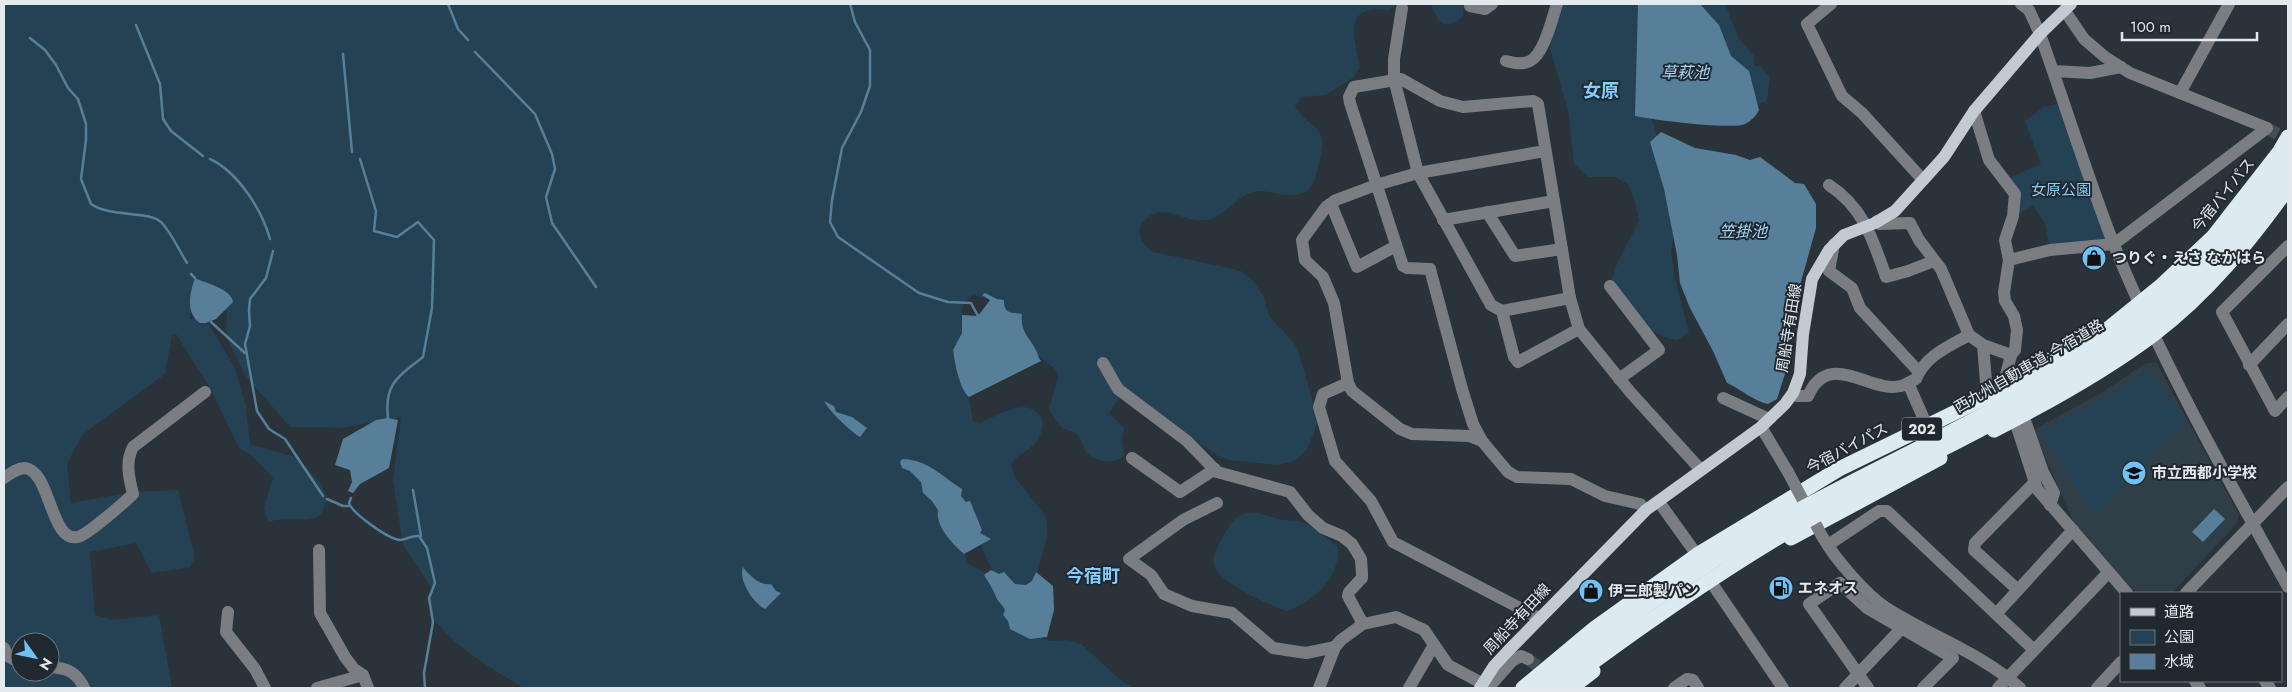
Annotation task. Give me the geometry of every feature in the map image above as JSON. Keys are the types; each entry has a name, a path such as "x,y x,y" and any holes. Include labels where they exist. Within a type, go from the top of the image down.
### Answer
{"highway":[{"name":"今宿バイパス","path":"1524,688 1595,628 1697,555 1840,469 2073,351 2109,328 2184,266 2213,237 2280,151 2288,137"},
{"name":"西九州自動車道;今宿道路","path":"1542,688 1610,633 1738,546 1798,511 2042,382 2115,336 2168,295 2224,241 2249,211 2288,152"},
{"name":"西九州自動車道;今宿道路","path":"1558,688 1621,641 1742,559 1865,489 2049,393 2122,348 2170,311 2204,280 2258,218 2288,175"},
{"name":"202","path":"1571,688 1634,640 1713,585 1810,528 2019,420 2081,383 2154,332 2198,296 2253,238 2288,188"}],"main road":[{"name":"周船寺有田線","path":"1481,686 1494,666 1539,618 1646,510 1765,423 1792,394 1800,374 1803,334 1812,279 1829,250 1844,235 1873,224 1895,211 1944,157 1974,111 2040,34 2068,7"}],"street":[{"path":"1470,6 1485,9 1492,4"},
{"path":"1506,61 1520,64 1530,61 1538,54 1557,4"},
{"path":"1831,4 1807,24 1842,96 1862,113 1923,180"},
{"path":"2021,4 2029,10 2040,34 2114,244 2154,332 2253,524 2288,587"},
{"path":"2180,93 2228,4"},
{"path":"2009,260 2050,250 2114,244 2268,128 2180,93 2105,58 2084,39 2068,7"},
{"path":"1402,8 1394,59 1394,79 1418,173 1491,305 1502,311 1570,298"},
{"path":"2054,71 2090,73 2121,67"},
{"path":"1646,510 1640,504 1604,496 1571,479 1517,477 1508,472 1482,441 1473,424 1462,389 1430,269 1407,268 1403,266 1349,97 1354,87 1401,78 1440,101 1463,107 1533,101 1538,104 1570,298 1579,329 1619,379 1701,470"},
{"path":"1974,111 1990,160 2015,194 2013,216 2005,240 2009,260 2004,292 2005,301 2014,316 2017,330 2015,350 2011,355 2006,376 2010,384"},
{"path":"1482,441 1469,436 1412,434 1400,429 1352,391 1348,384 1334,303 1323,277 1305,260 1302,240 1331,204 1376,185 1418,173 1545,151"},
{"path":"1829,185 1873,224 1886,277 1908,272 1934,261"},
{"path":"1443,220 1554,200"},
{"path":"1331,204 1357,267 1396,246"},
{"path":"1487,212 1515,256 1562,249"},
{"path":"1873,224 1910,223 1941,269 1969,335 1983,345 2011,355"},
{"path":"1834,244 1830,271 1852,288 1860,308 1919,372"},
{"path":"2288,246 2222,312 2275,411 2288,397"},
{"path":"1610,286 1659,350 1619,379"},
{"path":"1502,311 1514,357 1518,362 1579,329"},
{"path":"2249,365 2288,324"},
{"path":"1792,394 1808,396 1814,382 1827,374 1852,376 1890,386 1901,386 1916,379 1931,357 1969,335"},
{"path":"1983,345 1986,382"},
{"path":"1103,363 1118,389 1187,441 1215,469 1290,492 1308,515 1323,528 1342,536 1352,544 1361,559 1362,578 1348,596 1363,624"},
{"path":"1908,383 1927,426"},
{"path":"1348,384 1323,394 1320,407 1335,461 1371,501 1393,542 1539,618"},
{"path":"4,478 19,469 26,468 33,472 46,493 61,531 70,537 79,537 118,508 133,494 128,467 133,447 205,392"},
{"path":"1723,398 1765,423 1788,472 1834,556 1884,606 2008,678 2020,688"},
{"path":"2019,420 2037,489 2126,592"},
{"path":"2019,420 2054,493 2050,505"},
{"path":"1132,458 1180,492 1215,469"},
{"path":"2018,590 1974,550 1975,543 2035,482"},
{"path":"2187,592 2288,487"},
{"path":"1659,502 1697,555 1713,585 1783,688"},
{"path":"1217,503 1182,520 1130,559 1151,575 1164,594 1192,606 1232,613 1272,648 1306,653 1335,647 1363,624 1396,617 1424,630 1448,665 1481,686 1489,687 1512,660 1521,656 1528,658"},
{"path":"1826,542 1879,511 1887,511 2034,650"},
{"path":"1996,614 2073,530"},
{"path":"319,550 320,614 345,657 354,669 363,675 368,688"},
{"path":"1998,688 2108,573"},
{"path":"1868,688 1809,604 1840,583 1867,608 1953,658 1923,688"},
{"path":"228,612 226,632 254,669 265,688"},
{"path":"1845,688 1901,628"},
{"path":"1409,688 1434,645"},
{"path":"1319,688 1335,647"},
{"path":"2097,688 2120,663"},
{"path":"60,669 69,670 77,675 84,688"},
{"path":"317,688 363,675"},
{"path":"1674,688 1687,679 1693,680 1698,688"}],"shaded area":[{"name":"市立西都小学校","path":"2156,362 2239,515 2237,523 2173,592 2135,592 2074,523 2033,430 2101,393 2146,363"}],"green space":[{"path":"4,4 1398,4 1389,10 1374,9 1364,12 1358,17 1354,34 1360,67 1353,78 1326,95 1302,97 1295,106 1301,115 1321,135 1322,145 1317,173 1310,188 1305,192 1293,195 1265,191 1252,192 1214,218 1207,220 1158,213 1151,215 1144,221 1139,230 1143,243 1153,252 1241,271 1254,282 1264,297 1269,316 1294,343 1299,353 1311,395 1317,424 1307,450 1294,461 1278,465 1229,460 1218,456 1126,392 1109,413 1124,427 1122,440 1124,455 1111,462 1094,458 1086,452 1077,434 1061,426 1049,409 1058,377 1055,369 1034,352 1006,313 1001,302 973,295 963,304 968,393 973,421 980,423 1003,412 1019,408 1034,410 1040,416 1043,426 1037,441 1011,464 1015,477 1044,514 1047,522 1047,537 1035,580 1027,587 1008,583 1001,579 992,568 980,543 964,549 968,564 993,576 1026,633 1051,641 1068,640 1081,644 1122,681 1134,688 523,688 483,663 454,641 433,617 429,605 432,589 403,545 393,480 401,417 341,428 290,427 245,375 226,336 227,312 216,299 191,298 190,319 206,320 235,368 246,406 250,444 296,457 322,485 327,500 322,512 316,518 268,522 264,507 273,478 252,456 239,448 210,388 176,334 172,335 165,374 83,434 67,463 71,503 132,492 178,490 195,558 190,567 152,573 136,543 90,552 95,615 113,620 159,615 172,688 4,688"},
{"path":"1431,4 1464,4 1463,16 1452,24 1442,23 1436,16"},
{"path":"1559,4 1643,4 1644,94 1661,148 1675,224 1671,251 1675,279 1689,332 1677,340 1656,333 1637,318 1629,310 1612,279 1615,268 1639,221 1635,202 1628,184 1615,177 1588,177 1574,164 1568,110 1550,49"},
{"path":"1690,4 1725,4 1739,39 1754,56 1754,66 1760,66 1770,77 1767,101 1753,105"},
{"name":"女原公園","path":"2064,103 2114,244 2050,250 2045,223 2033,206 2013,216 2015,194 2005,180 2041,164 2025,121 2044,107"},
{"path":"2149,369 2186,422 2094,517 2042,432 2130,383"},
{"path":"1254,512 1283,520 1299,521 1312,526 1338,547 1335,569 1323,587 1307,601 1287,611 1258,599 1234,586 1217,572 1214,565 1216,550 1232,522 1243,514"}],"water":[{"name":"草萩池","path":"1638,4 1700,4 1719,25 1731,56 1749,71 1759,110 1753,118 1745,124 1724,126 1674,122 1635,116"},
{"name":"笠掛池","path":"1661,132 1695,148 1736,155 1750,160 1760,157 1795,183 1804,184 1816,204 1816,228 1795,303 1784,322 1784,343 1790,358 1777,399 1768,404 1727,383 1713,351 1690,308 1680,283 1677,255 1664,189 1650,142"},
{"path":"195,278 228,293 233,302 216,319 206,323 200,323 192,314 190,296"},
{"path":"985,293 1004,300 1005,308 1009,312 1022,314 1024,330 1041,361 969,397 960,382 953,350 962,333 962,315 978,316 990,300 982,295"},
{"path":"824,401 834,406 836,412 852,417 867,428 860,437 840,421"},
{"path":"388,418 398,420 389,468 360,484 353,493 348,491 352,482 350,470 335,465 343,439 376,420"},
{"path":"902,459 920,462 962,489 961,496 966,502 970,501 982,530 980,533 991,539 964,554 950,540 942,528 939,522 938,510 923,493 921,482 910,471 902,468 900,462"},
{"path":"2214,509 2225,519 2203,542 2192,532"},
{"path":"743,567 756,580 771,584 776,591 781,593 765,609 751,597 743,578"},
{"path":"991,570 999,574 1004,572 1015,584 1026,585 1032,581 1036,572 1053,586 1054,610 1047,637 1030,639 1010,629 1008,621 1003,615 1005,610 984,575"}],"waterway":[{"path":"448,4 458,29 468,40"},
{"path":"850,4 855,22 870,50 870,86 861,112 842,148 832,200 830,222 838,237 919,293 948,302 971,303 978,316"},
{"path":"136,25 160,84 163,119 171,131 203,156"},
{"path":"30,38 45,50 56,65 68,88 78,99 86,124 81,179 91,204 109,211 156,219 169,232 187,263"},
{"path":"475,52 535,114 552,154 555,169 546,197 552,223 596,287"},
{"path":"343,54 352,152"},
{"path":"210,159 230,173 248,193 261,216 270,239"},
{"path":"360,159 376,211 374,231 397,237 418,222 434,240 432,308 423,357 395,382 388,397 388,418"},
{"path":"273,251 266,278 250,299 250,326 245,344 257,411 269,429 285,439 323,496"},
{"path":"191,274 195,278"},
{"path":"211,322 245,353"},
{"path":"413,490 421,536"},
{"path":"351,498 349,503 357,513 379,530 394,539 400,540 419,536 427,548 435,583 429,598 433,622 424,673 425,688"},
{"path":"327,499 343,506 349,506"}],"tunnel":[{"path":"2267,128 2288,140"},
{"path":"1528,659 1552,676"}],"place":[{"name":"つりぐ・えさ なかはら","path":"2094,258"},
{"name":"市立西都小学校","path":"2134,473"},
{"name":"エネオス","path":"1781,588"},
{"name":"伊三郎製パン","path":"1591,591"}],"district":[{"name":"女原","path":"1601,91"},
{"name":"今宿町","path":"1093,576"}]}
